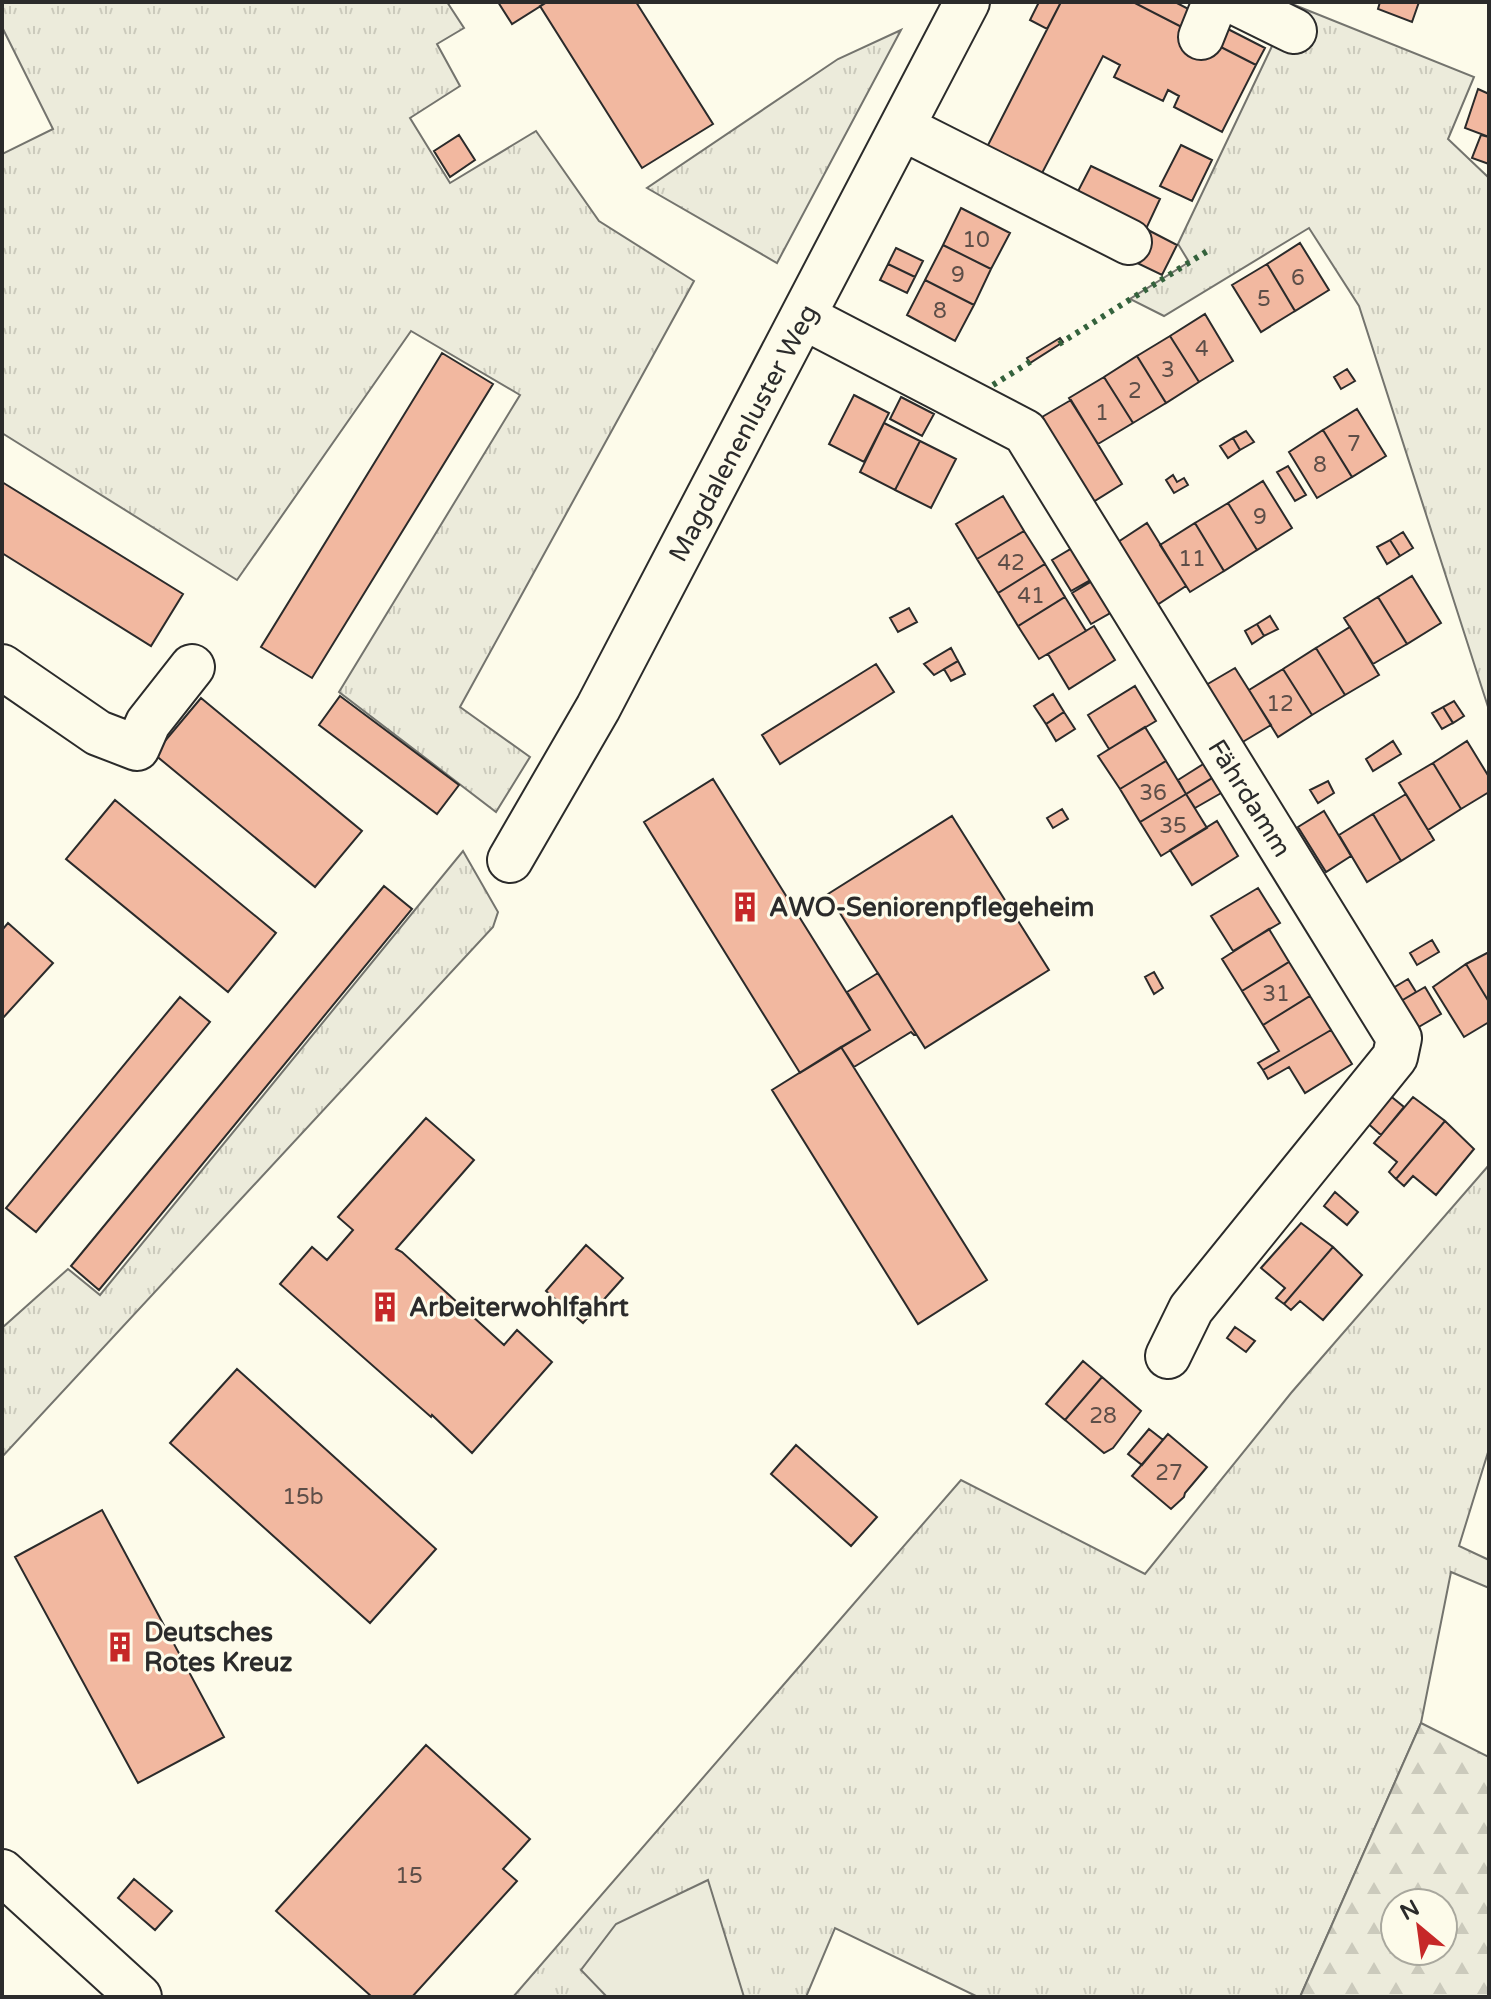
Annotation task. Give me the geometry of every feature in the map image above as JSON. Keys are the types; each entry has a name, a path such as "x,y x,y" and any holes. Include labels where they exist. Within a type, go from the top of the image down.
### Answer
{"street":[{"name":"Magdalenenluster Weg","path":"510,860 598,708 967,2"},
{"path":"1235,2 1294,31"},
{"path":"903,128 1129,242"},
{"name":"Fährdamm","path":"804,317 1025,432 1399,1038 1395,1057 1191,1309 1168,1356"},
{"path":"2,667 98,733 137,748 148,723 192,667"},
{"path":"2,1872 139,1997"}],"green space":[{"path":"2,2 447,2 464,28 437,44 460,86 410,118 450,183 536,131 599,221 694,281 460,707 530,757 496,812 339,692 520,395 411,331 237,580 2,433 2,154 53,129 2,27"},
{"path":"1292,4 1474,77 1448,139 1489,178 1489,710 1359,306 1309,228 1164,316 1130,299 1189,262 1178,244"},
{"path":"901,30 777,263 647,188 838,59"},
{"path":"463,851 498,912 493,927 2,1457 2,1328 68,1269 100,1295"},
{"path":"1489,1165 1489,1449 1459,1546 1489,1560 1489,1588 1451,1572 1421,1723 1300,1997 978,1997 835,1928 806,1997 513,1997 961,1480 1145,1574 1291,1393"},
{"path":"1421,1723 1489,1757 1489,1997 1300,1997"},
{"path":"708,1880 744,1997 607,1997 581,1970 616,1924"}],"building":[{"path":"498,2 547,2 512,24"},
{"path":"547,2 636,2 713,124 642,168 540,6"},
{"path":"1039,2 1061,2 1047,29 1030,20"},
{"path":"1061,2 1133,2 1256,65 1222,132 1174,107 1179,96 1168,90 1163,101 1114,77 1120,65 1103,56 1040,177 986,149"},
{"path":"1133,2 1175,2 1200,15 1191,32"},
{"path":"1380,2 1419,2 1412,22 1378,9"},
{"path":"1222,26 1265,48 1256,65 1213,43"},
{"path":"1478,89 1489,94 1489,137 1465,128"},
{"path":"459,135 475,160 450,177 434,151"},
{"path":"1481,135 1489,137 1489,164 1472,158"},
{"path":"1181,145 1212,160 1192,201 1160,186"},
{"path":"1091,166 1160,199 1146,229 1076,195"},
{"path":"961,208 1010,233 991,269 943,245"},
{"path":"1148,230 1177,245 1162,275 1133,261"},
{"path":"1300,243 1329,290 1295,311 1267,264"},
{"path":"943,245 991,269 974,305 925,280"},
{"path":"896,248 923,261 915,277 888,264"},
{"path":"888,264 915,277 907,293 880,280"},
{"path":"1267,264 1295,311 1261,332 1232,285"},
{"path":"925,280 974,305 955,341 907,315"},
{"path":"1205,314 1233,361 1199,382 1170,336"},
{"path":"1170,336 1199,382 1166,403 1137,356"},
{"path":"1060,338 1063,342 1030,363 1027,358"},
{"path":"442,353 493,384 312,678 261,647"},
{"path":"1137,356 1166,403 1133,423 1104,377"},
{"path":"1347,369 1355,381 1341,389 1334,377"},
{"path":"1104,377 1133,423 1098,444 1069,398"},
{"path":"854,395 889,413 864,462 829,444"},
{"path":"901,397 934,414 922,436 890,419"},
{"path":"1071,400 1122,484 1093,502 1042,417"},
{"path":"1357,409 1386,456 1352,477 1323,430"},
{"path":"884,423 920,441 895,490 860,472"},
{"path":"1323,430 1352,477 1317,498 1289,452"},
{"path":"1246,431 1254,442 1240,450 1233,438"},
{"path":"1233,438 1240,450 1228,458 1220,446"},
{"path":"920,441 956,459 931,508 895,490"},
{"path":"1288,466 1306,495 1295,501 1277,472"},
{"path":"1173,475 1177,482 1184,478 1188,485 1174,493 1166,480"},
{"path":"1263,481 1292,528 1257,550 1228,503"},
{"path":"2,482 183,594 151,646 2,553"},
{"path":"1003,496 1024,531 977,559 956,524"},
{"path":"1228,503 1257,550 1224,571 1195,523"},
{"path":"1147,523 1186,586 1157,605 1118,542"},
{"path":"1195,523 1224,571 1190,592 1160,545"},
{"path":"1024,531 1045,564 998,593 977,559"},
{"path":"1403,532 1413,548 1400,556 1390,540"},
{"path":"1390,540 1400,556 1387,564 1377,547"},
{"path":"1074,547 1092,579 1071,591 1052,560"},
{"path":"1045,564 1065,597 1018,626 998,593"},
{"path":"1412,576 1441,623 1407,644 1378,597"},
{"path":"1094,580 1112,612 1091,624 1072,593"},
{"path":"1065,597 1086,631 1039,659 1018,626"},
{"path":"1378,597 1407,644 1373,664 1344,618"},
{"path":"909,608 917,622 898,632 890,618"},
{"path":"1270,616 1278,629 1264,636 1257,624"},
{"path":"1257,624 1264,636 1252,644 1245,631"},
{"path":"1094,626 1115,660 1069,689 1048,654"},
{"path":"1350,627 1379,675 1345,695 1316,648"},
{"path":"951,648 958,661 934,675 924,664"},
{"path":"1316,648 1345,695 1312,715 1283,669"},
{"path":"958,661 965,674 951,681 944,669"},
{"path":"876,664 894,692 780,764 762,735"},
{"path":"1235,668 1271,725 1241,743 1206,685"},
{"path":"1283,669 1312,715 1278,737 1249,690"},
{"path":"1135,686 1156,721 1109,749 1088,715"},
{"path":"1053,694 1064,712 1046,724 1034,706"},
{"path":"340,696 459,785 437,814 319,725"},
{"path":"201,698 362,831 315,887 154,754"},
{"path":"1454,701 1464,716 1453,723 1443,707"},
{"path":"1443,707 1453,723 1442,729 1432,713"},
{"path":"1064,712 1075,729 1056,741 1046,724"},
{"path":"1145,727 1166,761 1120,789 1098,756"},
{"path":"1393,741 1401,754 1373,771 1366,759"},
{"path":"1467,741 1489,777 1489,792 1461,809 1433,763"},
{"path":"1166,761 1186,794 1140,822 1120,789"},
{"path":"1205,763 1214,777 1186,794 1178,780"},
{"path":"1433,763 1461,809 1428,830 1399,783"},
{"path":"1214,777 1223,792 1195,808 1186,794"},
{"name":"AWO-Seniorenpflegeheim","path":"713,779 870,1030 800,1073 644,822"},
{"path":"1328,781 1334,793 1318,803 1310,790"},
{"path":"1186,794 1207,828 1161,856 1140,822"},
{"path":"1406,794 1434,840 1401,861 1373,814"},
{"path":"115,800 276,933 228,992 66,859"},
{"path":"1062,809 1068,819 1053,828 1047,818"},
{"path":"1324,811 1351,856 1326,872 1298,827"},
{"path":"1373,814 1401,861 1367,882 1339,835"},
{"path":"952,816 1049,970 925,1048 828,894"},
{"path":"1217,821 1238,856 1192,885 1170,850"},
{"path":"384,886 412,909 99,1290 71,1266"},
{"path":"1258,888 1280,923 1233,951 1211,916"},
{"path":"8,923 53,963 2,1019 2,930"},
{"path":"1269,929 1289,962 1242,991 1222,959"},
{"path":"1432,940 1439,952 1417,965 1410,953"},
{"path":"1489,952 1489,1002 1466,964"},
{"path":"1289,962 1310,996 1263,1025 1242,991"},
{"path":"1466,964 1489,1002 1489,1022 1464,1037 1433,987"},
{"path":"1154,972 1163,988 1154,994 1145,977"},
{"path":"878,973 916,1034 911,1032 854,1067 841,1047 870,1030 847,992"},
{"path":"1408,979 1416,992 1401,1001 1393,988"},
{"path":"1425,987 1441,1014 1417,1028 1401,1001"},
{"path":"1310,996 1331,1030 1263,1070 1258,1063 1279,1051 1263,1025"},
{"path":"180,997 210,1022 36,1232 6,1208"},
{"path":"1331,1030 1352,1064 1305,1093 1289,1067 1268,1079 1263,1070"},
{"path":"841,1047 987,1280 918,1324 772,1090"},
{"path":"1388,1094 1404,1107 1381,1135 1365,1121"},
{"path":"1413,1097 1445,1121 1396,1179 1389,1172 1397,1162 1374,1143"},
{"name":"Arbeiterwohlfahrt","path":"426,1118 474,1160 396,1249 504,1345 517,1330 552,1362 472,1453 280,1284 312,1247 327,1260 353,1230 338,1217"},
{"path":"1445,1121 1474,1149 1436,1195 1413,1176 1404,1186 1396,1179"},
{"path":"1335,1192 1358,1212 1347,1225 1324,1206"},
{"path":"1301,1223 1333,1247 1284,1304 1276,1298 1285,1288 1261,1268"},
{"path":"586,1245 623,1278 583,1323 546,1291"},
{"path":"1333,1247 1362,1275 1323,1320 1300,1301 1291,1310 1284,1304"},
{"path":"1235,1327 1255,1341 1246,1352 1227,1338"},
{"path":"1083,1361 1102,1377 1065,1420 1046,1404"},
{"path":"237,1369 436,1549 370,1623 170,1443"},
{"path":"1102,1377 1141,1411 1113,1448 1104,1453 1065,1420"},
{"path":"1149,1429 1163,1440 1142,1465 1128,1454"},
{"path":"1168,1434 1207,1467 1171,1509 1132,1476"},
{"path":"796,1445 877,1517 851,1546 771,1474"},
{"name":"Deutsches Rotes Kreuz","path":"102,1510 224,1737 138,1783 15,1557"},
{"path":"426,1745 530,1839 503,1869 517,1881 412,1997 372,1997 276,1911"},
{"path":"134,1879 172,1911 155,1930 118,1898"}],"hedge":[{"path":"1059,344 1209,250"},
{"path":"993,385 1033,360"}],"place":[{"name":"AWO-Seniorenpflegeheim","path":"745,907"},
{"name":"Arbeiterwohlfahrt","path":"385,1307"},
{"name":"Deutsches Rotes Kreuz","path":"120,1647"}]}
